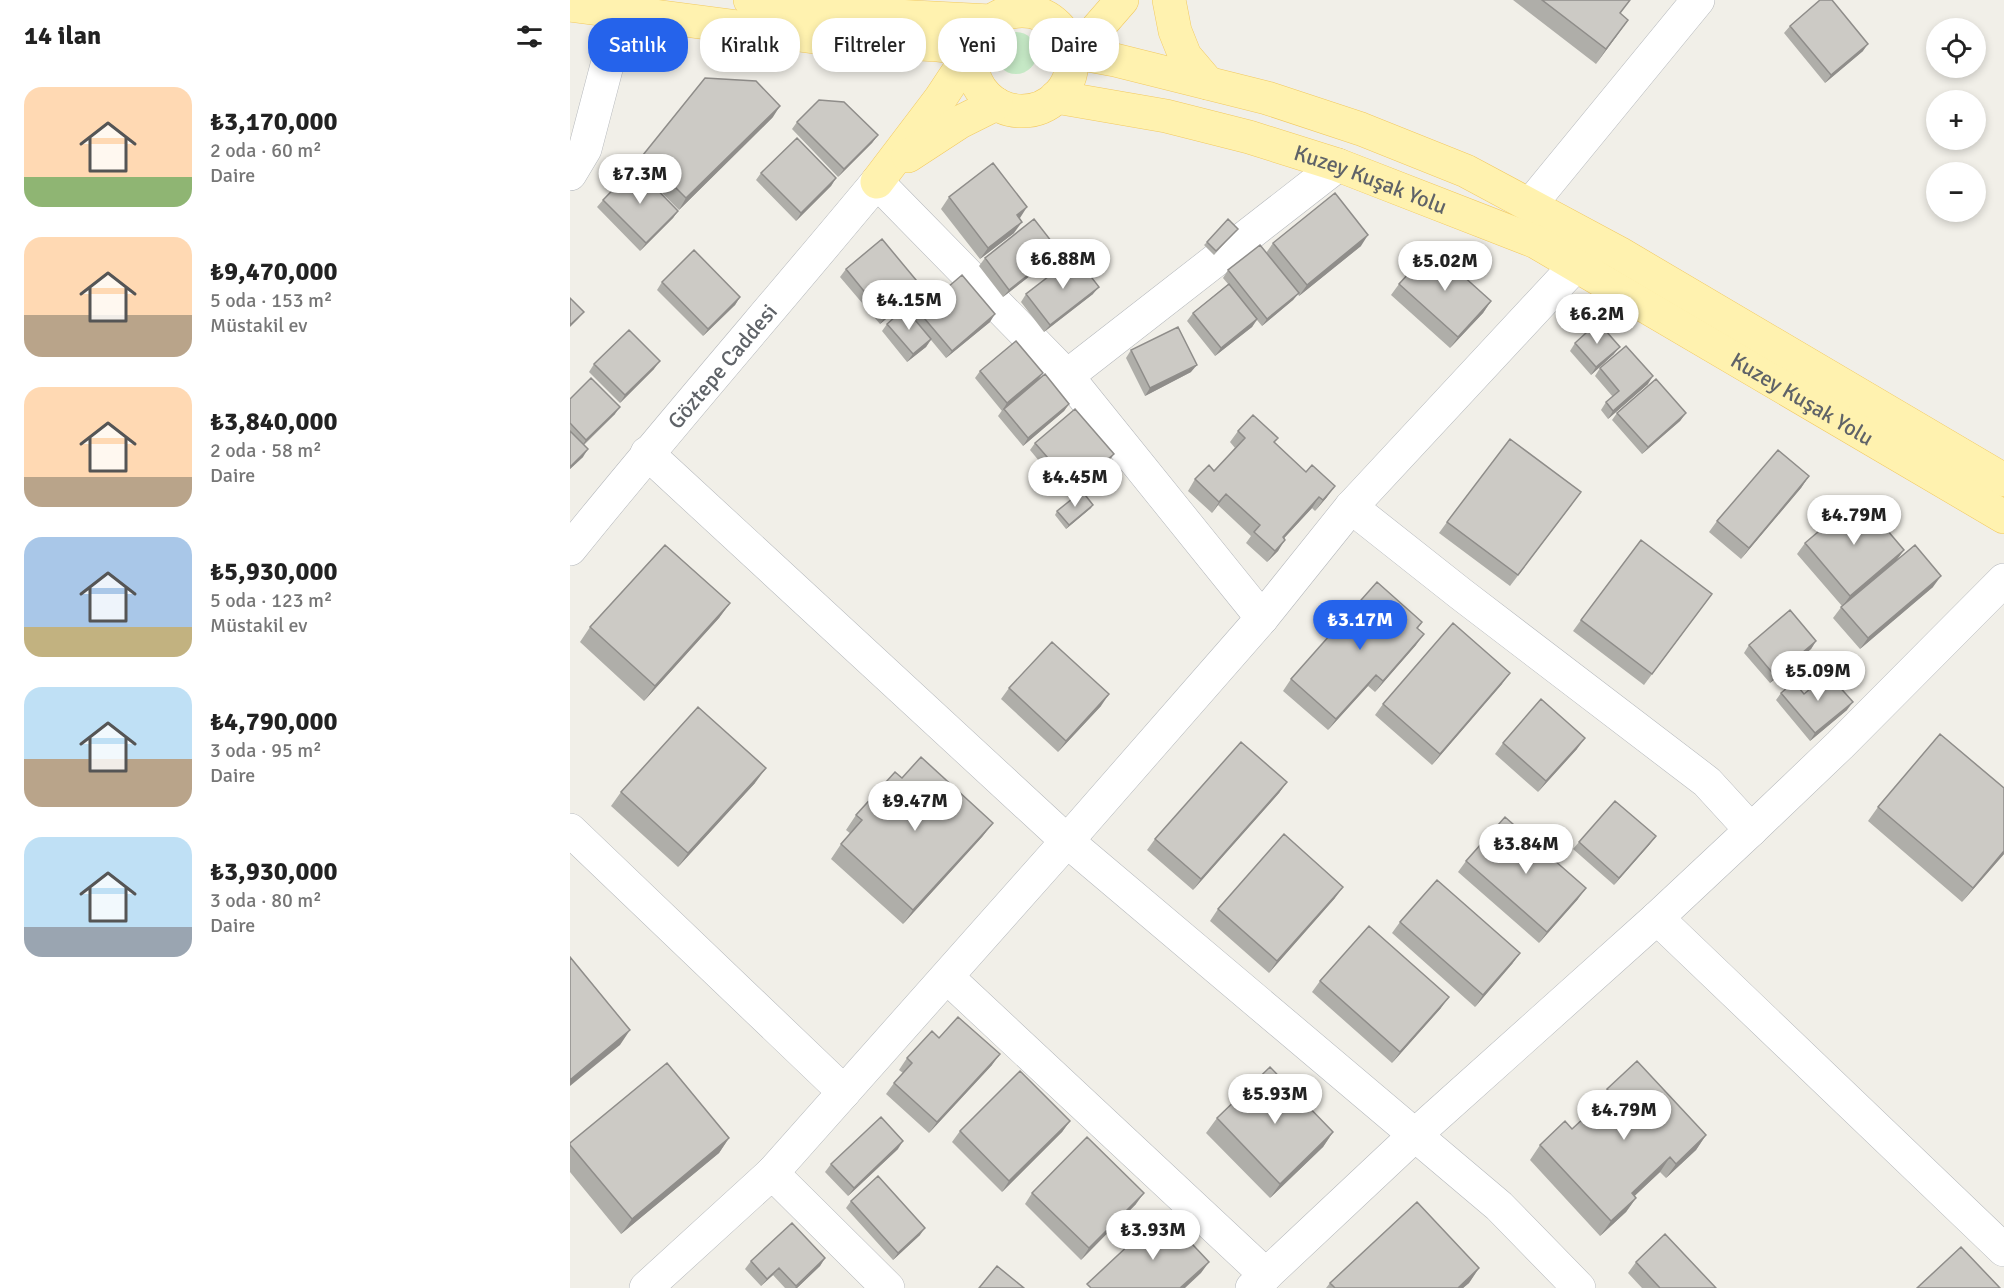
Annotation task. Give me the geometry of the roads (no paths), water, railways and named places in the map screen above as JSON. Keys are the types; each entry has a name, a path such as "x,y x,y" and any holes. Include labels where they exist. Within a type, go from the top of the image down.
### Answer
{"main road":[{"path":"750,0 876,15 1040,14 1046,18"},
{"path":"1001,18 1055,0"},
{"path":"1106,18 1122,0"},
{"path":"1169,0 1175,31 1185,56 1208,82"},
{"path":"570,5 812,37"},
{"path":"926,57 940,99"},
{"name":"Kuzey Kuşak Yolu","path":"1119,61 1266,98 1361,129 1466,171 1620,253 2004,480"},
{"path":"877,182 958,72"},
{"path":"973,72 975,81 984,94 996,104 1011,110 1027,110 1043,106 1056,97 1066,84 1070,72"},
{"name":"Kuzey Kuşak Yolu","path":"1056,97 1166,116 1249,137 1338,165 1536,242 2004,517"},
{"path":"877,182 917,149 960,122 996,104"}],"street":[{"path":"1530,205 1698,0"},
{"path":"570,174 585,149 621,12"},
{"path":"1067,376 1338,165"},
{"path":"877,182 1067,376 1262,618"},
{"name":"Göztepe Caddesi","path":"570,549 647,453 770,312 877,182"},
{"path":"646,1288 772,1173 1067,842 1262,618 1351,507 1575,265"},
{"path":"647,453 1067,842 1499,1206 1579,1288"},
{"path":"1351,507 1707,782 1751,830"},
{"path":"947,977 1259,1282 1415,1135 1658,918 1840,746 2004,580"},
{"path":"570,830 844,1092"},
{"path":"1658,918 2004,1250"},
{"path":"772,1173 888,1288"}]}
